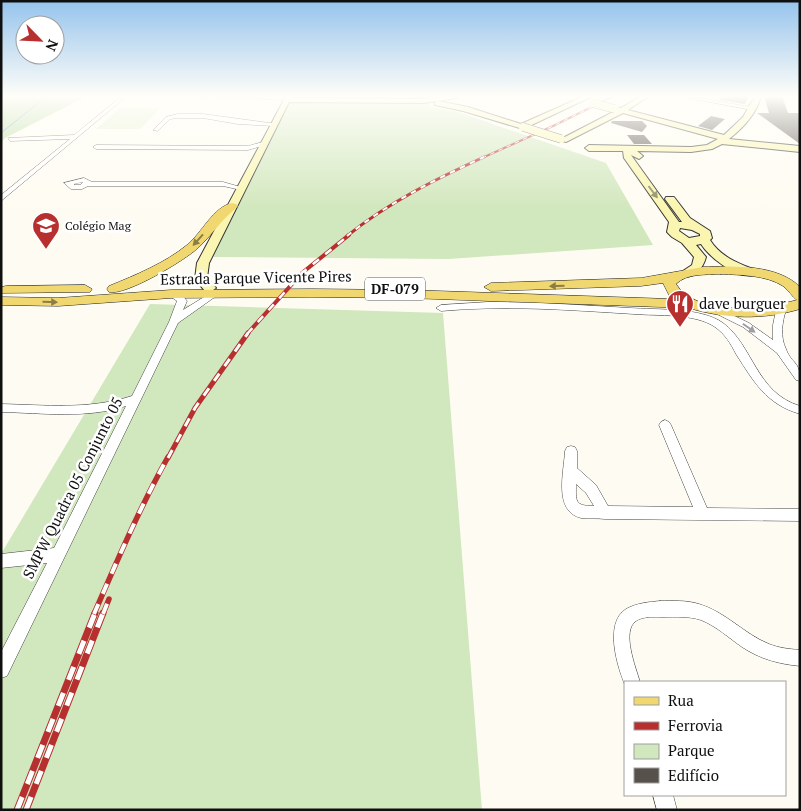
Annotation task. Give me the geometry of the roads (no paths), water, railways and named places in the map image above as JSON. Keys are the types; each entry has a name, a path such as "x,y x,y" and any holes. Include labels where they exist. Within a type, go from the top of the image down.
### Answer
{"main road":[{"path":"114,289 166,264 191,247 218,215 232,206"},
{"name":"DF-079","path":"776,278 791,286 800,302 781,310 758,313 715,310 679,299 673,294 669,284 681,275 715,270 749,272 800,282"},
{"name":"Estrada Parque Vicente Pires","path":"1,301 58,302 213,291 580,285 641,282 681,275"},
{"path":"572,300 590,298 645,299 653,298 655,294 646,287 580,285"},
{"name":"Estrada Parque Vicente Pires","path":"1,290 114,289 408,294 691,304"}],"street":[{"path":"1,199 80,134"},
{"path":"213,291 201,279 201,268 229,216 232,206 268,134"},
{"path":"545,134 628,158 641,158 647,153 661,149"},
{"path":"562,139 572,134"},
{"path":"705,134 767,147 800,149"},
{"path":"582,146 661,149 703,148 724,139 729,134"},
{"path":"10,139 75,138"},
{"path":"96,147 261,148"},
{"path":"628,158 671,217 674,222 674,234 685,240 700,254 697,267 681,275"},
{"path":"641,158 644,165 686,220 706,234 704,240 710,250 718,258 749,272"},
{"path":"223,184 246,177"},
{"path":"69,184 71,187 76,188 88,184 223,184 241,188"},
{"path":"674,228 679,225 695,227"},
{"path":"685,240 696,242 704,240"},
{"name":"SMPW Quadra 05 Conjunto 05","path":"174,322 213,291"},
{"name":"SMPW Quadra 05 Conjunto 05","path":"1,670 174,322 182,301 180,297 171,294"},
{"path":"441,308 493,306 602,310 692,316 711,321 718,324 728,333 773,398 786,407 800,410"},
{"path":"715,310 746,325 781,351 796,366 800,377"},
{"path":"781,310 776,327 776,337 781,351"},
{"path":"1,408 88,410 110,407 135,399"},
{"path":"665,425 703,515"},
{"path":"571,451 569,501 573,507 582,512 800,516"},
{"path":"571,471 591,489 605,513"},
{"path":"1,561 57,555"},
{"path":"632,681 621,644 622,626 628,617 635,612 646,609 684,609 703,613 718,620 760,650 771,655 800,658"},
{"path":"662,796 667,810"}],"railway":[{"path":"482,158 536,134"},
{"path":"347,236 379,212 413,192 484,157"},
{"path":"247,334 302,273 349,235"},
{"path":"168,458 195,408 248,333"},
{"path":"94,614 138,515 168,457"},
{"path":"103,614 109,599"},
{"path":"17,810 95,613"},
{"path":"26,810 103,613"}],"place":[{"name":"Colégio Mag","path":"46,250"},
{"name":"dave burguer","path":"680,328"}]}
